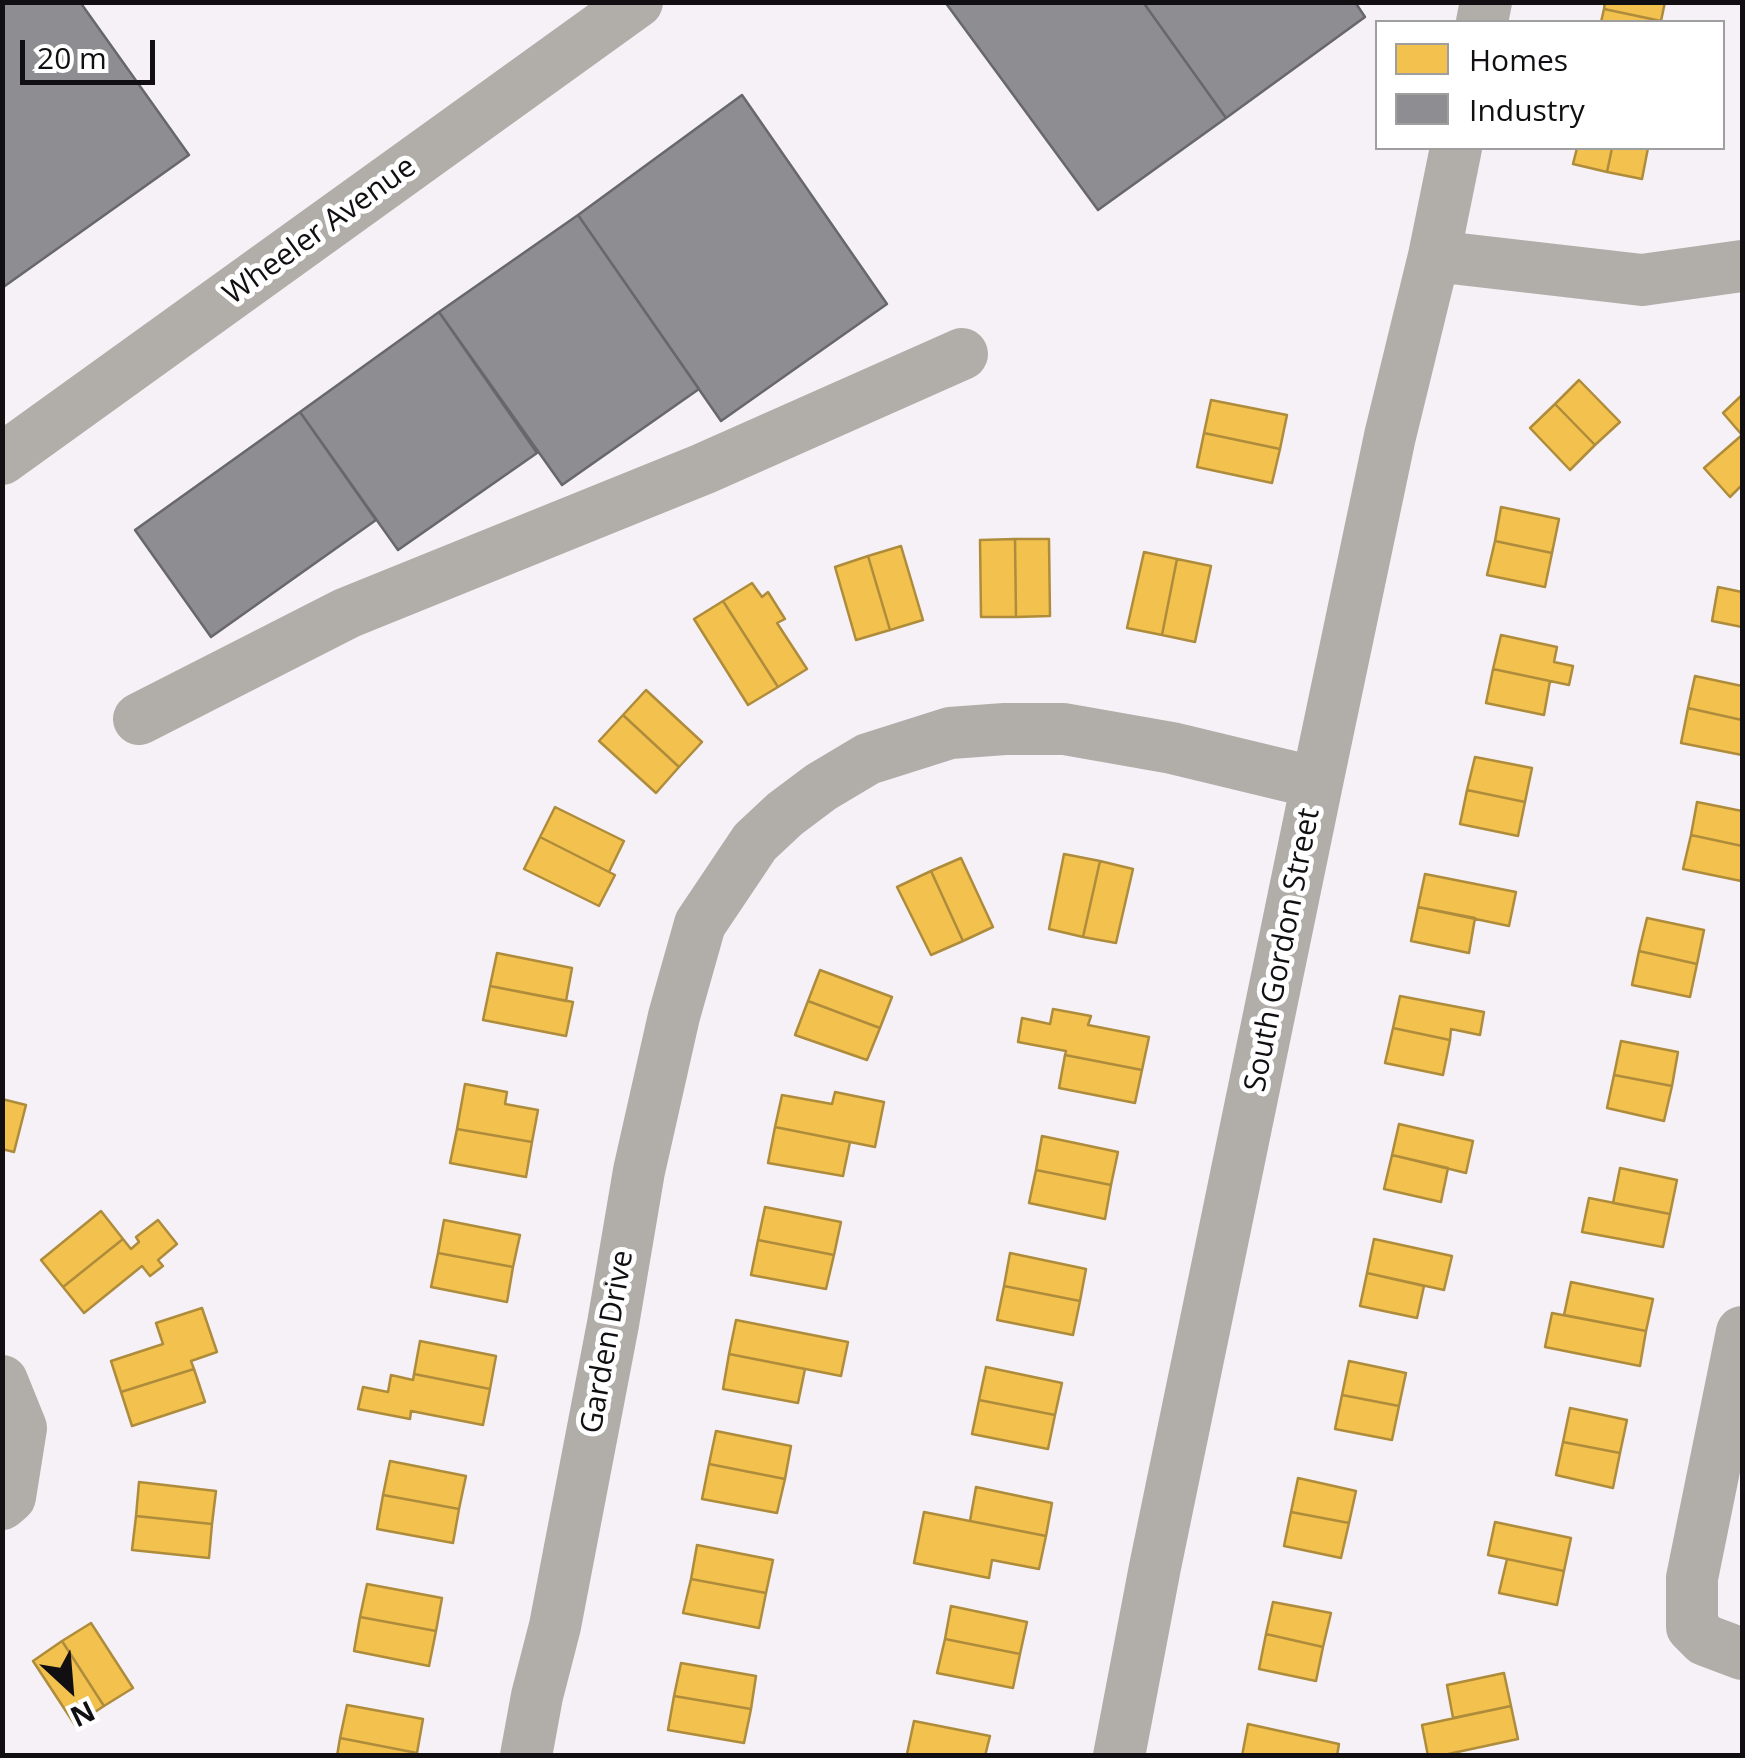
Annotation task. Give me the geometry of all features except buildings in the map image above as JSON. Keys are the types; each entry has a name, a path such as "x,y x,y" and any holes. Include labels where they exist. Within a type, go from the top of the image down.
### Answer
{"street":[{"name":"Wheeler Avenue","path":"2,459 637,2"},
{"name":"South Gordon Street","path":"1119,1756 1317,783 1456,150"},
{"path":"1434,256 1642,280 1742,266"},
{"path":"140,719 347,613 703,470 962,354"},
{"name":"Garden Drive","path":"526,1756 613,1324 639,1171 674,1016 700,924 756,842 821,787 868,759 950,734 1064,729 1172,748 1317,783"},
{"path":"1724,1647 1692,1628 1692,1578 1742,1332"},
{"path":"2,1381 22,1428 10,1497 2,1504"}]}
